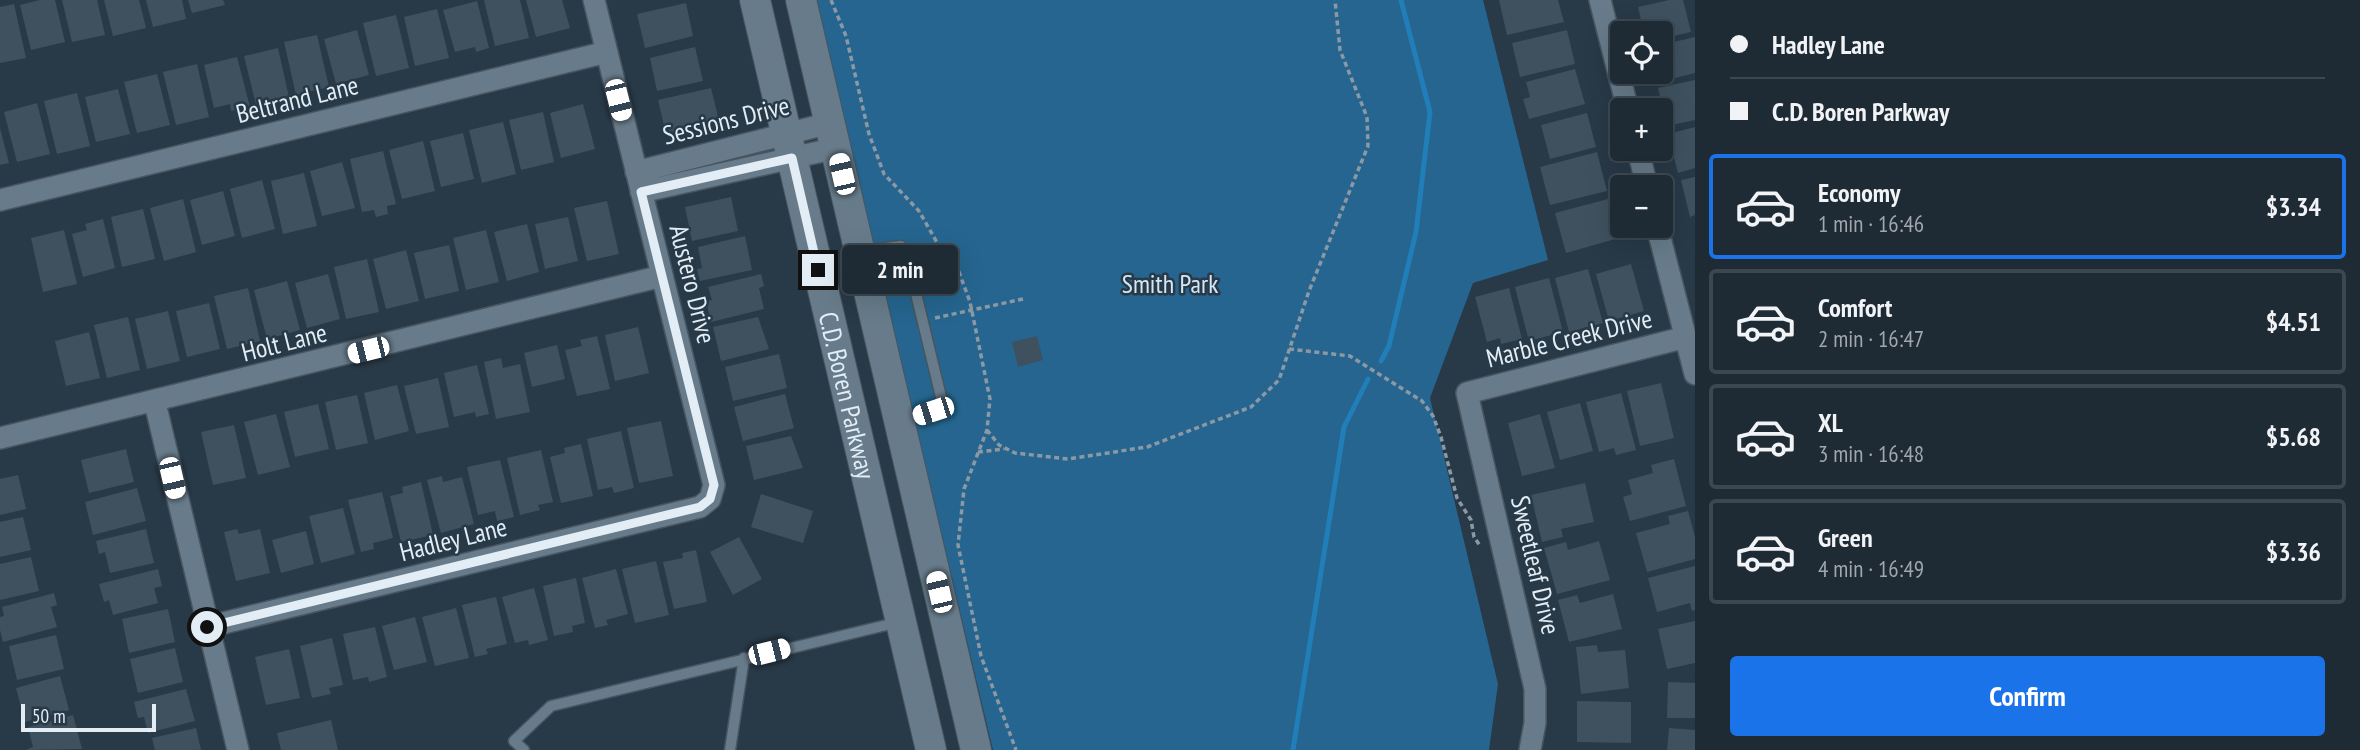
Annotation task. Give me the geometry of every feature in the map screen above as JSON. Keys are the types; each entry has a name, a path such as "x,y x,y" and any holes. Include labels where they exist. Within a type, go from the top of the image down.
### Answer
{"street":[{"name":"Austero Drive","path":"594,0 714,485 710,499"},
{"name":"C.D. Boren Parkway","path":"755,0 931,750"},
{"name":"C.D. Boren Parkway","path":"801,0 976,750"},
{"path":"1600,0 1625,98"},
{"name":"Beltrand Lane","path":"0,200 607,51"},
{"name":"Sessions Drive","path":"639,182 833,136"},
{"path":"1660,238 1695,374"},
{"name":"Holt Lane","path":"0,438 155,403 662,276"},
{"name":"Marble Creek Drive","path":"1467,393 1686,337"},
{"name":"Sweetleaf Drive","path":"1467,393 1535,689 1535,723 1530,750"},
{"path":"155,403 238,750"},
{"name":"Hadley Lane","path":"207,627 700,507 710,499"},
{"path":"900,622 945,617"}],"lane":[{"path":"860,251 892,245 901,246 906,252 940,405 933,411 900,422"},
{"path":"503,750 551,706 900,622"},
{"path":"730,750 744,658"},
{"path":"514,741 524,750"}],"path":[{"path":"831,0 846,36 869,134 884,174 919,211 943,253 959,272 971,310 990,399 987,430 964,489 958,545 981,656 1016,750"},
{"path":"987,430 999,445 1014,453 1068,459 1147,447 1196,431 1251,407 1279,380 1368,146 1367,117 1340,50 1335,0"},
{"path":"922,321 1023,299"},
{"path":"1289,349 1350,356 1422,401 1433,416 1441,437 1457,498 1471,520 1474,537 1485,553"},
{"path":"978,452 1006,449"}],"green space":[{"name":"Smith Park","path":"814,0 1483,0 1548,260 1473,283 1430,398 1498,684 1489,750 993,750"}],"building":[{"path":"40,0 55,0 65,42 31,50 20,5"},
{"path":"62,0 97,0 105,35 72,42"},
{"path":"104,0 139,0 146,28 113,36"},
{"path":"146,0 182,0 186,19 153,27"},
{"path":"188,0 223,0 225,5 192,13"},
{"path":"484,0 520,0 529,38 495,46"},
{"path":"526,0 562,0 570,28 536,37"},
{"path":"1499,0 1558,0 1564,22 1507,35"},
{"path":"1669,0 1683,0 1691,32 1673,36 1673,21 1641,21 1638,7"},
{"path":"477,1 489,48 476,52 475,47 455,52 443,10"},
{"path":"686,3 693,36 645,48 637,14"},
{"path":"14,4 26,58 0,63 0,7"},
{"path":"437,9 449,58 415,66 404,17"},
{"path":"396,15 409,68 376,76 363,23"},
{"path":"357,30 369,75 336,84 324,39"},
{"path":"1567,30 1575,64 1520,77 1512,43"},
{"path":"317,35 329,87 296,95 284,42"},
{"path":"1695,37 1695,73 1673,78 1673,42"},
{"path":"695,47 703,81 657,91 650,58"},
{"path":"278,48 289,97 256,105 244,56"},
{"path":"237,57 250,107 231,111 230,104 214,108 204,65"},
{"path":"197,64 209,117 176,125 163,72"},
{"path":"1575,69 1585,104 1529,119 1523,99 1530,97 1526,82"},
{"path":"157,74 170,125 137,133 124,82"},
{"path":"1695,80 1695,120 1673,125 1673,98 1660,98 1658,88"},
{"path":"711,88 719,121 666,134 658,100"},
{"path":"118,89 130,134 96,142 85,97"},
{"path":"77,93 90,146 57,154 44,101"},
{"path":"37,103 50,154 17,162 4,112"},
{"path":"583,104 595,149 561,158 550,113"},
{"path":"543,112 554,162 521,170 509,120"},
{"path":"1587,113 1596,147 1550,159 1541,125"},
{"path":"503,122 516,174 482,183 469,130"},
{"path":"1695,127 1695,168 1678,173 1673,154 1673,133"},
{"path":"0,128 9,163 0,165"},
{"path":"463,133 474,179 441,187 430,141"},
{"path":"423,141 435,191 402,199 389,150"},
{"path":"383,151 396,204 387,206 388,214 376,217 374,210 362,212 350,159"},
{"path":"1597,152 1607,191 1550,205 1540,167"},
{"path":"342,162 355,208 322,216 310,171"},
{"path":"304,173 317,226 283,234 271,181"},
{"path":"1695,177 1695,215 1690,217 1681,180"},
{"path":"262,180 275,229 242,238 230,189"},
{"path":"223,191 235,236 202,245 190,200"},
{"path":"731,197 738,231 692,241 685,207"},
{"path":"183,199 196,252 164,261 150,208"},
{"path":"1608,199 1610,238 1619,238 1566,253 1555,213"},
{"path":"607,201 619,254 587,261 574,208"},
{"path":"143,209 155,259 122,267 111,217"},
{"path":"568,217 578,261 545,269 535,224"},
{"path":"103,219 115,268 83,277 72,234 87,230 85,224"},
{"path":"527,224 539,272 507,281 494,232"},
{"path":"64,230 77,284 43,292 31,238"},
{"path":"486,230 499,282 466,290 453,238"},
{"path":"745,236 752,270 700,281 697,269 702,268 698,247"},
{"path":"449,245 459,291 425,299 414,253"},
{"path":"406,250 419,301 386,309 373,259"},
{"path":"367,259 379,312 346,319 334,267"},
{"path":"1631,264 1644,311 1609,321 1596,274"},
{"path":"1588,269 1603,323 1569,332 1555,278"},
{"path":"328,274 340,319 307,328 295,283"},
{"path":"761,274 764,286 759,288 764,309 711,322 706,301 712,300 708,287"},
{"path":"1549,278 1563,332 1529,341 1515,287"},
{"path":"287,281 300,330 267,339 254,290"},
{"path":"248,288 260,341 227,349 214,296"},
{"path":"1509,288 1522,339 1501,344 1500,338 1487,342 1475,297"},
{"path":"209,303 220,349 187,357 176,311"},
{"path":"168,311 180,361 147,369 135,319"},
{"path":"128,317 140,370 107,378 94,325"},
{"path":"758,317 769,349 721,361 713,327"},
{"path":"638,327 649,373 615,381 605,335"},
{"path":"89,332 100,378 66,386 55,341"},
{"path":"597,336 610,389 577,396 565,350 582,346 580,340"},
{"path":"1037,336 1043,360 1018,367 1012,342"},
{"path":"557,345 565,379 532,387 524,353"},
{"path":"779,354 787,388 733,401 725,367"},
{"path":"501,358 503,368 520,364 530,412 496,419 484,362"},
{"path":"477,365 489,414 476,417 475,412 454,417 444,373"},
{"path":"438,378 449,427 416,434 404,386"},
{"path":"1661,383 1674,438 1640,446 1627,391"},
{"path":"397,385 409,431 375,440 364,393"},
{"path":"1621,393 1636,450 1616,455 1614,448 1599,452 1586,402"},
{"path":"785,394 794,428 743,441 734,407"},
{"path":"357,395 368,443 336,450 325,402"},
{"path":"1580,403 1593,451 1560,460 1547,412"},
{"path":"318,404 329,449 295,457 284,412"},
{"path":"276,414 290,467 258,475 244,422"},
{"path":"1540,414 1555,468 1522,476 1508,423"},
{"path":"661,421 673,476 639,483 627,428"},
{"path":"234,425 246,478 213,485 201,432"},
{"path":"621,431 634,488 614,493 612,487 598,490 587,439"},
{"path":"791,436 803,468 754,480 746,446"},
{"path":"581,444 593,496 561,503 550,457 565,453 564,448"},
{"path":"126,449 134,482 89,493 81,460"},
{"path":"541,450 553,502 538,505 540,510 520,515 507,458"},
{"path":"1674,459 1686,506 1630,521 1623,497 1632,494 1628,480 1653,473 1651,465"},
{"path":"500,460 514,517 497,521 495,511 478,515 467,467"},
{"path":"18,475 26,509 0,515 0,479"},
{"path":"442,476 443,482 462,477 474,524 441,533 427,480"},
{"path":"421,482 433,535 401,542 390,496 403,493 402,487"},
{"path":"1585,483 1594,522 1561,529 1563,537 1542,542 1531,495"},
{"path":"137,488 146,521 93,535 85,502"},
{"path":"382,492 393,538 373,543 374,549 361,552 348,500"},
{"path":"761,494 813,511 803,543 751,527"},
{"path":"343,508 355,554 321,563 309,516"},
{"path":"1688,511 1695,537 1695,559 1647,572 1636,533 1670,524 1668,516"},
{"path":"23,517 31,550 0,557 0,522"},
{"path":"146,529 154,563 110,573 105,552 99,554 96,541"},
{"path":"237,529 239,534 260,529 270,573 236,581 224,532"},
{"path":"306,531 314,564 281,573 272,540"},
{"path":"739,537 762,579 733,595 710,552"},
{"path":"1599,541 1610,580 1557,594 1544,548 1566,542 1568,550"},
{"path":"696,550 707,602 674,609 663,562 683,558 682,553"},
{"path":"31,557 39,591 0,600 0,564"},
{"path":"656,561 669,615 635,623 622,569"},
{"path":"1695,566 1695,610 1692,611 1690,603 1657,612 1648,578"},
{"path":"158,569 162,586 154,588 158,603 113,615 109,600 104,602 99,584"},
{"path":"616,569 628,614 606,620 608,625 595,628 582,578"},
{"path":"576,578 585,623 572,626 573,632 554,636 543,586"},
{"path":"534,588 548,640 529,645 528,640 515,643 502,597"},
{"path":"54,593 57,605 51,607 57,627 3,642 0,630 0,617 4,616 2,607"},
{"path":"1613,594 1622,629 1569,642 1558,600 1577,595 1580,603"},
{"path":"496,597 507,644 486,649 488,654 475,657 462,605"},
{"path":"456,608 469,658 435,666 422,617"},
{"path":"168,609 175,642 129,653 122,619"},
{"path":"415,617 427,662 394,670 382,626"},
{"path":"1695,621 1695,663 1667,669 1658,629"},
{"path":"375,627 387,677 369,682 368,677 353,680 343,634"},
{"path":"56,635 64,669 17,680 9,646"},
{"path":"332,638 343,685 329,688 331,694 312,698 300,646"},
{"path":"1597,645 1598,652 1625,650 1629,688 1581,694 1576,647"},
{"path":"175,648 183,682 138,693 130,659"},
{"path":"289,649 300,698 266,705 255,657"},
{"path":"60,676 69,710 25,722 16,688"},
{"path":"1668,682 1695,683 1695,718 1667,718"},
{"path":"186,689 195,721 148,733 144,717 138,718 134,702"},
{"path":"1577,701 1631,702 1631,743 1577,742"},
{"path":"73,715 82,749 25,750 33,747 28,727"},
{"path":"331,720 338,750 281,750 277,733"},
{"path":"196,728 201,750 155,750 152,738"},
{"path":"1669,728 1695,730 1695,750 1667,750"}],"waterway":[{"path":"1381,361 1389,346 1416,232 1430,112 1401,0"},
{"path":"1293,750 1344,427 1368,379"}],"route":[{"path":"207,627 700,507 710,499 714,485 641,192 792,158 818,270"}]}
